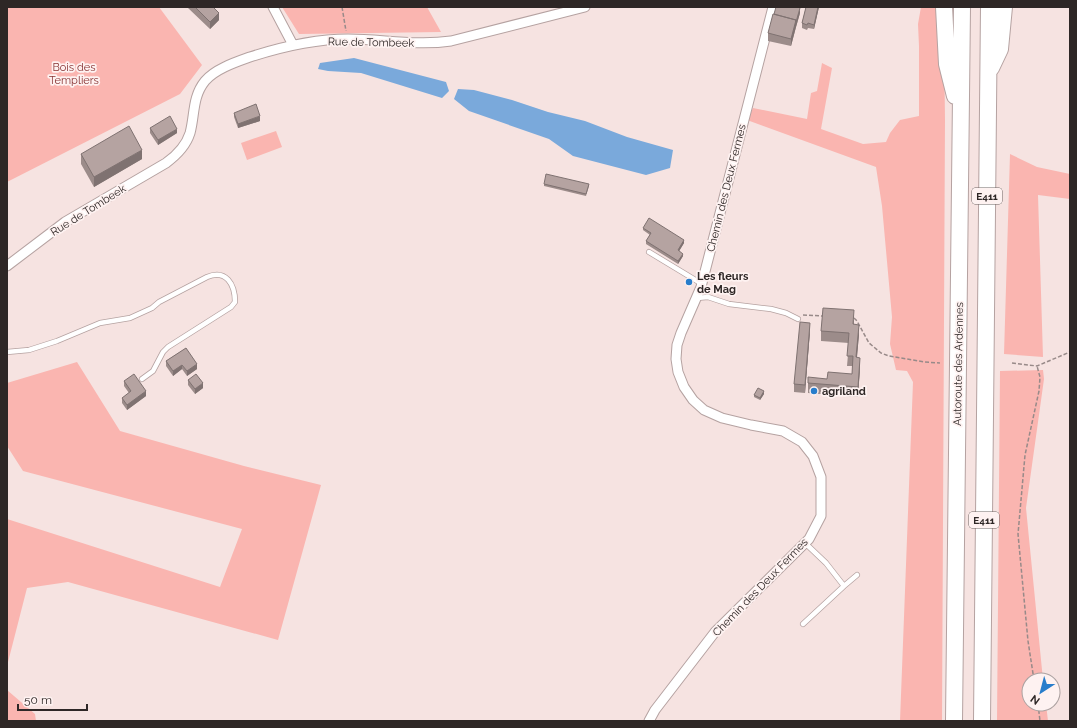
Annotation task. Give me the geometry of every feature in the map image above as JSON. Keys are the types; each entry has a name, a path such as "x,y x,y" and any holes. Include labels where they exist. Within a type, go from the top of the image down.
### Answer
{"highway":[{"path":"944,7 947,64 960,120"},
{"name":"Autoroute des Ardennes","path":"954,721 962,7"},
{"name":"E411","path":"982,721 989,7"},
{"path":"988,73 1000,49 1004,7"}],"street":[{"path":"273,7 293,45"},
{"name":"Rue de Tombeek","path":"7,266 66,222 177,155 185,144 190,133 193,109 198,94 205,81 218,70 264,52 293,45 348,39 436,43 451,41 585,7"},
{"name":"Chemin des Deux Fermes","path":"649,721 715,632 809,539 820,516 821,477 813,456 802,442 783,431 722,418 704,410 693,400 684,388 678,372 676,359 677,345 681,333 702,284 773,7"}],"lane":[{"path":"649,252 702,284"},
{"path":"7,352 29,350 57,341 100,323 130,318 152,308 159,302 207,277 214,274 225,277 231,283 235,294 235,302 168,347 163,352 153,371 142,380"},
{"path":"697,298 708,296 729,304 771,309 786,313 798,319"},
{"path":"805,543 826,563 844,586"},
{"path":"803,624 857,575"}],"path":[{"path":"342,7 348,39"},
{"path":"811,316 827,316"},
{"path":"851,317 857,321 869,343 881,353 889,356 940,363"},
{"path":"1012,363 1037,366 1070,352"},
{"path":"1033,672 1028,641 1018,534 1025,455 1039,391 1040,376 1037,366"}],"green space":[{"name":"Bois des Templiers","path":"7,7 159,7 202,65 180,94 7,182"},
{"path":"282,7 427,7 441,32 299,34"},
{"path":"921,7 941,7 944,41 945,120 942,721 900,721 913,382 907,371 896,370 890,344 892,317 882,206 876,167 747,120 753,108 807,119 811,93 817,91 822,63 832,68 821,129 863,144 886,142 890,133 900,120 919,116 918,24"},
{"path":"276,131 282,147 247,160 241,143"},
{"path":"1010,154 1037,167 1070,174 1070,199 1038,195 1043,357 1004,354"},
{"path":"77,362 120,431 244,466 321,485 278,640 68,582 27,588 7,666 7,519 220,587 242,529 23,471 7,446 7,383"},
{"path":"1043,370 1044,379 1026,508 1042,672 1021,672 1021,712 1047,712 1048,721 997,721 1000,371"},
{"path":"7,690 35,714 36,721 7,721"}],"water":[{"path":"354,58 446,82 449,91 442,98 361,73 318,69 320,63"},
{"path":"458,89 474,90 512,100 548,112 585,121 627,137 673,150 670,168 646,175 573,156 549,139 469,111 454,99"}],"building":[{"path":"195,7 213,7 219,13 210,22"},
{"path":"776,7 800,8 796,22 796,20 774,14"},
{"path":"806,7 818,7 814,25 802,23"},
{"path":"773,14 796,20 791,39 768,33"},
{"path":"256,104 260,116 238,124 234,113"},
{"path":"170,116 177,129 158,140 150,128"},
{"path":"129,126 142,150 94,177 81,154"},
{"path":"546,174 589,184 586,194 544,184"},
{"path":"649,218 684,240 678,250 683,254 678,261 646,241 651,233 643,228"},
{"path":"823,308 854,310 853,324 859,325 856,357 860,358 858,387 808,383 808,377 827,379 828,372 852,374 853,356 847,356 849,333 821,331"},
{"path":"800,322 810,323 805,385 794,384"},
{"path":"186,348 197,364 187,371 182,365 173,371 166,361"},
{"path":"134,374 146,391 127,405 122,398 131,391 124,381"},
{"path":"196,374 203,383 195,389 188,380"},
{"path":"758,388 764,391 760,398 754,395"}],"place":[{"name":"Les fleurs de Mag","path":"689,282"},
{"name":"agriland","path":"814,391"}]}
